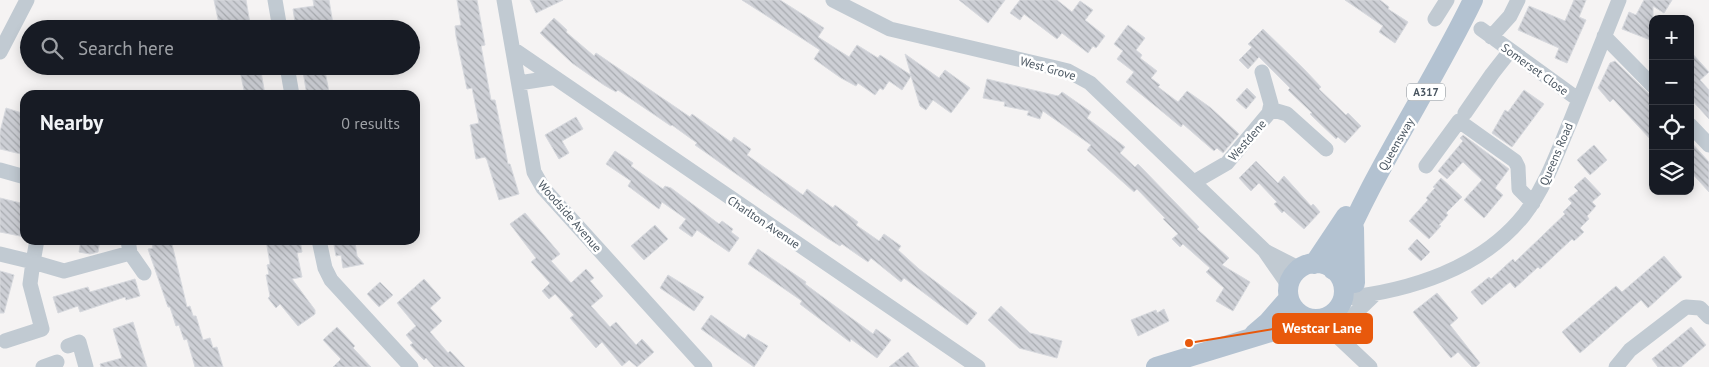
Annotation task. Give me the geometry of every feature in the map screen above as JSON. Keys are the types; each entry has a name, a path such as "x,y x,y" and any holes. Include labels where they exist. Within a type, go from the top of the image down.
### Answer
{"main road":[{"name":"Queensway","path":"1342,294 1353,224 1374,182 1426,91 1473,0"},
{"name":"Queensway","path":"1307,266 1374,182"},
{"path":"1156,367 1314,318 1342,294 1323,265 1307,266 1268,322 1248,338"},
{"path":"1289,292 1295,310 1314,318"}],"street":[{"path":"0,52 27,0"},
{"path":"274,0 278,20"},
{"name":"Woodside Avenue","path":"504,0 534,172 544,188 705,367"},
{"name":"Somerset Close","path":"1518,0 1510,16 1486,33 1579,100"},
{"name":"Queens Road","path":"1342,294 1375,294 1436,277 1473,259 1507,232 1533,203 1546,181 1619,0"},
{"path":"1435,19 1443,2"},
{"name":"West Grove","path":"844,3 890,29 1056,68 1079,76 1100,91 1264,250 1289,292"},
{"path":"1604,36 1649,82"},
{"name":"Charlton Avenue","path":"512,49 551,78 978,367"},
{"path":"1426,166 1510,51"},
{"name":"Westdene","path":"1194,182 1227,163 1264,121 1270,109 1270,104 1262,72"},
{"path":"289,75 291,90"},
{"path":"519,83 551,78"},
{"name":"Westdene","path":"1270,109 1287,114 1326,149"},
{"path":"1462,117 1516,161 1519,189 1533,203"},
{"path":"1694,129 1709,145"},
{"path":"0,170 20,176"},
{"path":"5,341 42,329 30,284 36,245"},
{"path":"320,245 325,268 331,280 411,367"},
{"path":"0,254 64,271 129,247 144,273"},
{"name":"West Grove","path":"1264,250 1307,266"},
{"name":"Queens Road","path":"1342,294 1391,290"},
{"path":"1349,345 1342,294 1375,294"},
{"path":"1616,367 1630,350 1686,307 1700,308 1709,317"},
{"path":"1314,318 1349,345 1370,367"},
{"path":"68,346 79,342 86,367"}],"building":[{"path":"214,0 246,0 249,20 218,20"},
{"path":"313,0 329,0 332,20 295,20 293,9 314,6"},
{"path":"457,0 477,0 485,45 481,46 491,100 495,100 508,164 510,164 519,194 499,200 487,160 485,157 476,159 470,125 479,123 472,88 467,89 456,36 455,26 461,25"},
{"path":"530,0 563,0 536,13"},
{"path":"742,0 780,0 824,28 818,37 849,57 857,45 878,58 880,55 911,75 905,54 939,78 945,70 970,88 951,113 933,100 926,110 920,106 911,76 902,90 889,81 883,90 880,88 875,95 858,83 856,86 841,78 814,59 820,50"},
{"path":"959,0 1005,0 988,23"},
{"path":"1020,0 1057,0 1072,12 1080,1 1093,10 1085,20 1105,36 1096,48 1093,46 1088,53 1062,33 1057,39 1024,14 1020,20 1010,13"},
{"path":"1345,0 1380,0 1389,7 1388,9 1408,22 1395,43 1379,32 1383,26"},
{"path":"1574,0 1586,0 1579,17 1586,20 1567,63 1555,58 1559,48 1518,30 1529,6 1565,21"},
{"path":"1644,0 1672,0 1664,13 1653,6 1653,15 1649,15 1649,39 1622,29 1629,12 1636,15"},
{"path":"554,18 567,30 566,32 594,56 596,53 690,117 692,114 731,142 734,137 751,149 747,155 803,195 807,189 833,208 835,205 858,222 856,225 879,241 884,234 901,246 898,250 919,269 977,313 967,325 904,278 901,282 871,258 868,262 842,244 840,246 827,238 695,145 697,143 672,125 618,90 616,92 604,85 572,63 540,33"},
{"path":"1128,25 1145,38 1136,50 1142,55 1140,58 1157,71 1151,78 1160,85 1158,87 1178,102 1187,91 1211,108 1239,134 1223,153 1217,148 1214,151 1183,124 1181,127 1126,82 1134,72 1117,59 1123,51 1114,44"},
{"path":"1263,29 1321,87 1319,89 1346,115 1348,113 1361,126 1345,143 1338,137 1336,139 1310,114 1312,113 1288,90 1290,88 1259,57 1248,69 1239,60 1252,47 1248,44"},
{"path":"1694,55 1709,72 1700,80 1709,90 1709,119 1694,102"},
{"path":"1615,61 1649,94 1649,138 1613,99 1610,102 1598,88 1610,63"},
{"path":"241,75 262,75 264,90 244,90"},
{"path":"304,75 326,75 329,90 306,90"},
{"path":"987,79 1058,96 1062,92 1091,112 1087,118 1125,147 1120,153 1135,167 1138,164 1199,227 1197,229 1229,258 1222,265 1250,282 1233,311 1216,301 1224,288 1206,272 1210,268 1183,244 1180,247 1172,239 1178,234 1163,219 1165,218 1137,189 1134,192 1087,150 1091,145 1043,111 1040,119 1027,115 1029,111 1004,106 1005,102 983,98"},
{"path":"1247,88 1256,97 1246,109 1236,100"},
{"path":"1524,90 1544,104 1512,147 1492,133 1505,110 1508,112"},
{"path":"6,108 20,112 20,154 0,149 0,132"},
{"path":"576,117 583,129 562,141 569,153 559,159 545,135"},
{"path":"1463,135 1509,169 1495,188 1503,195 1484,218 1464,200 1482,180 1463,162 1447,179 1438,171 1463,141 1460,138"},
{"path":"1594,145 1607,160 1590,175 1577,160"},
{"path":"1694,145 1709,162 1709,192 1694,175"},
{"path":"615,151 633,163 631,166 663,189 665,186 671,188 719,224 722,221 733,229 731,232 739,238 729,252 697,230 692,237 679,228 686,219 662,202 659,209 628,186 631,181 606,164"},
{"path":"1256,161 1278,183 1284,176 1311,206 1313,204 1320,212 1304,229 1284,211 1282,213 1274,204 1277,202 1259,183 1251,191 1239,178"},
{"path":"1585,177 1601,194 1592,202 1596,206 1587,216 1589,219 1580,228 1584,232 1574,241 1572,239 1540,269 1538,267 1515,288 1510,282 1482,305 1471,292 1489,277 1491,279 1513,259 1515,262 1565,214 1563,212 1572,203 1568,199 1578,191 1574,187"},
{"path":"1441,178 1462,197 1446,213 1448,215 1439,225 1441,226 1429,239 1409,221 1428,200 1426,198"},
{"path":"0,198 20,203 20,236 0,232"},
{"path":"525,213 560,254 551,261 571,283 586,269 594,278 590,281 603,296 591,306 610,327 616,322 636,345 642,339 654,352 637,367 629,360 622,366 602,342 596,348 570,318 574,315 555,294 549,299 542,291 550,283 531,262 536,258 510,224"},
{"path":"655,225 668,239 644,260 631,246"},
{"path":"1417,239 1430,252 1421,261 1408,249"},
{"path":"80,245 99,245 98,252 90,254 79,252"},
{"path":"152,245 172,245 187,307 190,306 193,316 196,316 203,340 210,338 213,348 217,347 223,367 195,367 187,339 184,340 179,325 176,326 170,307 168,307 148,249 153,248"},
{"path":"267,245 301,245 302,252 297,253 302,277 292,279 315,310 315,314 298,326 280,304 276,308 268,298 270,296 266,275 269,274 267,265 270,264"},
{"path":"334,245 355,245 357,256 364,264 343,268 341,255 336,256"},
{"path":"758,249 806,282 805,284 873,334 876,329 891,340 877,358 851,339 850,342 800,304 802,301 748,264"},
{"path":"1664,256 1682,277 1648,308 1641,300 1580,353 1562,332 1616,286 1622,292"},
{"path":"0,271 14,275 4,313 0,313"},
{"path":"668,275 704,297 694,311 660,288"},
{"path":"135,279 140,296 126,300 125,297 80,312 78,306 58,313 53,297 88,287 90,292"},
{"path":"424,279 441,298 430,308 442,321 430,332 448,353 450,351 465,367 434,367 426,358 424,360 410,345 413,343 406,335 416,326 397,303"},
{"path":"380,282 393,295 379,307 367,294"},
{"path":"1437,293 1458,318 1450,325 1480,363 1476,367 1472,367 1458,352 1451,358 1413,312"},
{"path":"1001,306 1030,333 1062,341 1057,358 1019,348 988,320"},
{"path":"1164,309 1169,321 1138,336 1131,320 1156,310 1157,313"},
{"path":"711,315 745,339 748,334 768,346 754,367 701,329"},
{"path":"133,322 147,367 101,367 100,364 122,358 113,329"},
{"path":"337,327 371,367 333,367 341,359 323,340"},
{"path":"1691,327 1706,345 1681,367 1658,367 1652,359"},
{"path":"908,352 919,367 889,367"}],"place":[{"name":"Westcar Lane","path":"1189,343"}]}
